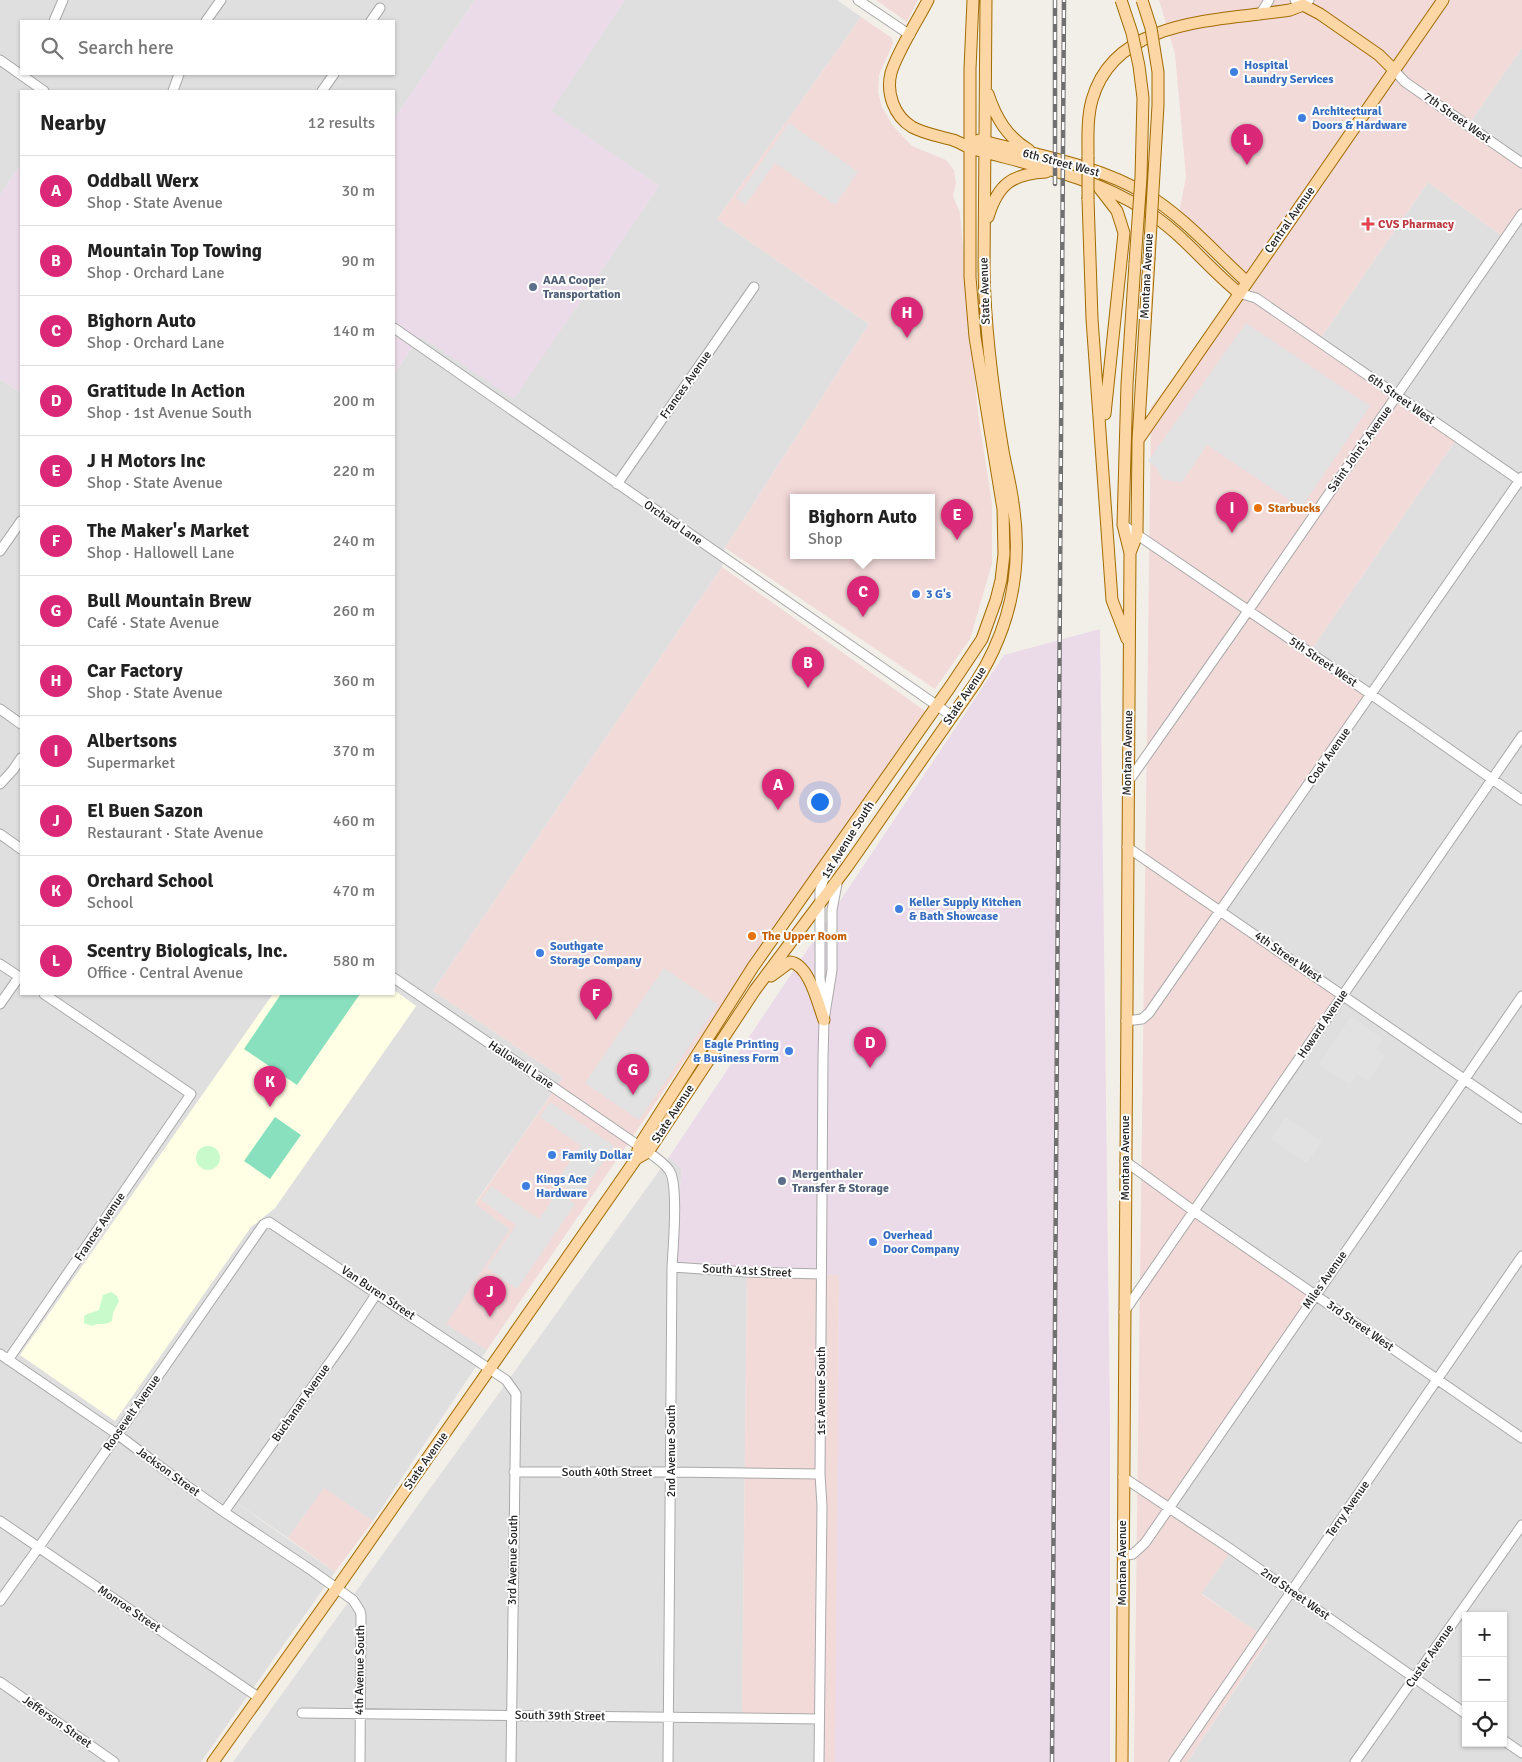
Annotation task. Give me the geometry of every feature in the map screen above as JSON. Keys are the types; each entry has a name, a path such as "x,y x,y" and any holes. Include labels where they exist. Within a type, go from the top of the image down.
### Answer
{"main road":[{"path":"928,0 892,71 891,93 895,108 911,126 928,134 970,143"},
{"name":"State Avenue","path":"644,1149 753,967 884,782 982,639 996,600 1004,554 1003,509 972,317 970,278 972,0"},
{"name":"State Avenue","path":"213,1762 337,1588 755,990 842,874 986,666 997,645 1009,610 1017,566 1014,505 1003,452 987,338 984,286 986,0"},
{"name":"Montana Avenue","path":"1121,0 1132,33 1142,98 1141,177 1127,384 1123,525 1130,553 1130,649 1127,846 1122,1762"},
{"name":"Montana Avenue","path":"1130,553 1137,535 1138,440 1158,105 1158,72 1151,28 1142,0"},
{"name":"Central Avenue","path":"1138,440 1443,0"},
{"path":"1130,649 1112,600 1092,319 1088,157 1090,108 1097,87 1107,68 1116,58 1137,42 1158,33 1181,27 1290,10 1303,2 1374,51 1394,70"},
{"path":"985,85 993,110 1004,128 1018,142 1040,156"},
{"name":"6th Street West","path":"970,143 1092,183 1128,200 1157,218 1239,293"},
{"name":"6th Street West","path":"985,147 1040,156 1092,169 1147,194 1184,223 1247,282"},
{"path":"984,231 994,200 1008,182 1013,178 1029,173 1056,172"},
{"path":"1092,183 1104,192 1118,211 1124,233 1102,444"},
{"path":"755,990 784,965 795,962 806,973 824,1020"}],"street":[{"path":"54,20 62,0"},
{"path":"207,20 221,0"},
{"path":"858,0 910,35"},
{"path":"1258,15 1269,0"},
{"path":"372,20 380,8"},
{"path":"0,60 20,72"},
{"name":"7th Street West","path":"1394,70 1405,82 1522,163"},
{"path":"24,75 43,90"},
{"path":"173,90 179,75"},
{"path":"323,90 333,75"},
{"name":"Saint John's Avenue","path":"1128,782 1522,214"},
{"name":"6th Street West","path":"1247,282 1256,298"},
{"name":"Frances Avenue","path":"617,484 754,287"},
{"name":"6th Street West","path":"1239,293 1256,298 1521,480"},
{"name":"Orchard Lane","path":"395,329 952,716"},
{"name":"Cook Avenue","path":"1126,1021 1142,1019 1149,1013 1521,480"},
{"path":"0,551 20,522"},
{"name":"5th Street West","path":"1123,525 1522,800"},
{"path":"0,709 20,723"},
{"name":"Howard Avenue","path":"1124,1312 1522,736"},
{"path":"0,784 20,760"},
{"name":"1st Avenue South","path":"819,1762 824,1020 820,978 820,903 822,883 826,873 859,825 884,782"},
{"path":"0,834 20,847"},
{"name":"4th Street West","path":"1127,846 1522,1119"},
{"name":"1st Avenue South","path":"824,1020 832,970 832,910 834,894 842,874"},
{"path":"0,964 20,978 0,1004"},
{"name":"Hallowell Lane","path":"395,979 644,1149"},
{"name":"Frances Avenue","path":"8,1360 191,1094 45,995"},
{"name":"Miles Avenue","path":"1122,1556 1133,1554 1139,1550 1169,1508 1522,996"},
{"name":"2nd Avenue South","path":"644,1149 671,1171 674,1185 668,1762"},
{"name":"3rd Street West","path":"1125,1161 1194,1212 1522,1438"},
{"name":"Van Buren Street","path":"264,1224 270,1222 274,1224 490,1369"},
{"name":"Roosevelt Avenue","path":"0,1600 264,1224"},
{"name":"Terry Avenue","path":"1174,1762 1522,1256"},
{"name":"South 41st Street","path":"672,1267 821,1274"},
{"name":"Buchanan Avenue","path":"224,1512 377,1293"},
{"name":"Jackson Street","path":"0,1354 117,1434 224,1512 337,1588"},
{"name":"3rd Avenue South","path":"490,1369 506,1380 516,1394 511,1762"},
{"name":"South 40th Street","path":"514,1472 820,1474"},
{"name":"2nd Street West","path":"1123,1477 1291,1591 1462,1711"},
{"name":"Monroe Street","path":"0,1521 258,1697"},
{"name":"Custer Avenue","path":"1355,1762 1522,1525"},
{"name":"4th Avenue South","path":"337,1588 353,1600 360,1611 360,1762"},
{"name":"Jefferson Street","path":"0,1682 114,1762"},
{"name":"South 39th Street","path":"302,1713 819,1719"},
{"path":"1507,1743 1522,1753"}],"shaded area":[{"path":"0,0 475,0 395,118 395,90 20,90 20,165 0,195"},
{"path":"475,0 625,0 551,111 659,186 514,399 420,336 395,373 395,118"},
{"path":"625,0 837,0 861,17 717,219 869,324 725,548 722,567 433,991 563,1078 475,1203 510,1229 447,1324 487,1350 373,1521 324,1489 288,1538 219,1491 335,1572 201,1762 0,1762 0,379 20,392 20,995 272,995 20,1355 251,1227 275,1208 416,1006 395,991 395,373 420,336 514,398 659,186 550,111"},
{"path":"876,0 918,0 907,22"},
{"path":"1159,0 1522,0 1522,48 1468,125 1522,163 1522,214 1505,238 1428,182 1318,342 1256,298 1247,282 1179,213 1186,177 1175,54"},
{"path":"861,17 892,38 893,44 879,75 878,92 882,107 893,126 912,146 946,160 954,170 956,183 953,196 960,213 978,413 992,504 992,564 970,639 935,689 725,548 869,324 717,219"},
{"path":"1522,48 1522,163 1468,125"},
{"path":"789,123 858,172 835,205 775,163 745,205 736,198"},
{"path":"20,165 20,392 0,379 0,195"},
{"path":"1428,182 1505,238 1522,214 1522,1762 1187,1762 1268,1640 1201,1593 1169,1508 1221,911 1309,653 1457,438 1318,342"},
{"path":"1239,293 1457,438 1309,653 1372,695 1221,911 1343,995 1195,1212 1315,1295 1170,1508 1232,1550 1201,1594 1268,1639 1187,1762 1134,1762 1151,407"},
{"path":"1246,323 1370,406 1301,508 1207,445 1182,482 1163,480 1156,467 1148,461"},
{"path":"722,567 925,711 487,1350 446,1324 510,1229 475,1204 563,1078 433,991"},
{"path":"1100,629 1110,1419 1110,1762 835,1762 839,1275 672,1267 682,1169 669,1157 1004,655"},
{"path":"664,968 718,1005 639,1120 585,1083"},
{"path":"395,991 416,1006 275,1208 251,1227 115,1421 20,1355 272,995 395,995"},
{"path":"1351,1017 1383,1039 1376,1050 1386,1056 1368,1082 1357,1074 1350,1085 1319,1064"},
{"path":"550,1102 614,1146 579,1197 557,1181 581,1146 540,1117"},
{"path":"1285,1117 1322,1141 1307,1163 1271,1139"},
{"path":"669,1157 682,1169 672,1267 747,1272 742,1718 819,1719 819,1762 233,1762"},
{"path":"491,1186 539,1219 558,1192 575,1204 517,1289 487,1268 516,1225 481,1200"},
{"path":"747,1272 839,1275 836,1762 819,1762 819,1719 742,1718"},
{"path":"324,1488 373,1521 335,1572 288,1538"}],"green space":[{"path":"280,995 359,995 297,1085 244,1049"},
{"path":"275,1117 301,1135 270,1179 244,1161"},
{"path":"208,1146 217,1149 220,1158 217,1167 208,1170 199,1167 196,1158 199,1149"},
{"path":"111,1292 117,1296 119,1301 113,1313 112,1321 92,1326 84,1323 85,1315 99,1310 103,1295"}],"railway":[{"path":"1055,0 1055,184"},
{"path":"1052,1762 1064,0"}],"place":[{"name":"Hospital Laundry Services","path":"1234,72"},
{"name":"Architectural Doors & Hardware","path":"1302,118"},
{"name":"Scentry Biologicals, Inc.","path":"1247,165"},
{"name":"CVS Pharmacy","path":"1368,224"},
{"name":"AAA Cooper Transportation","path":"533,287"},
{"name":"Car Factory","path":"907,338"},
{"name":"Starbucks","path":"1258,508"},
{"name":"Albertsons","path":"1232,533"},
{"name":"J H Motors Inc","path":"957,540"},
{"name":"3 G's","path":"916,594"},
{"name":"Bighorn Auto","path":"863,617"},
{"name":"Mountain Top Towing","path":"808,688"},
{"name":"Oddball Werx","path":"778,810"},
{"name":"Keller Supply Kitchen & Bath Showcase","path":"899,909"},
{"name":"The Upper Room","path":"752,936"},
{"name":"Southgate Storage Company","path":"540,953"},
{"name":"The Maker's Market","path":"596,1020"},
{"name":"Eagle Printing & Business Form","path":"789,1051"},
{"name":"Gratitude In Action","path":"870,1068"},
{"name":"Bull Mountain Brew","path":"633,1095"},
{"name":"Orchard School","path":"270,1107"},
{"name":"Family Dollar","path":"552,1155"},
{"name":"Mergenthaler Transfer & Storage","path":"782,1181"},
{"name":"Kings Ace Hardware","path":"526,1186"},
{"name":"Overhead Door Company","path":"873,1242"},
{"name":"El Buen Sazon","path":"490,1317"}]}
